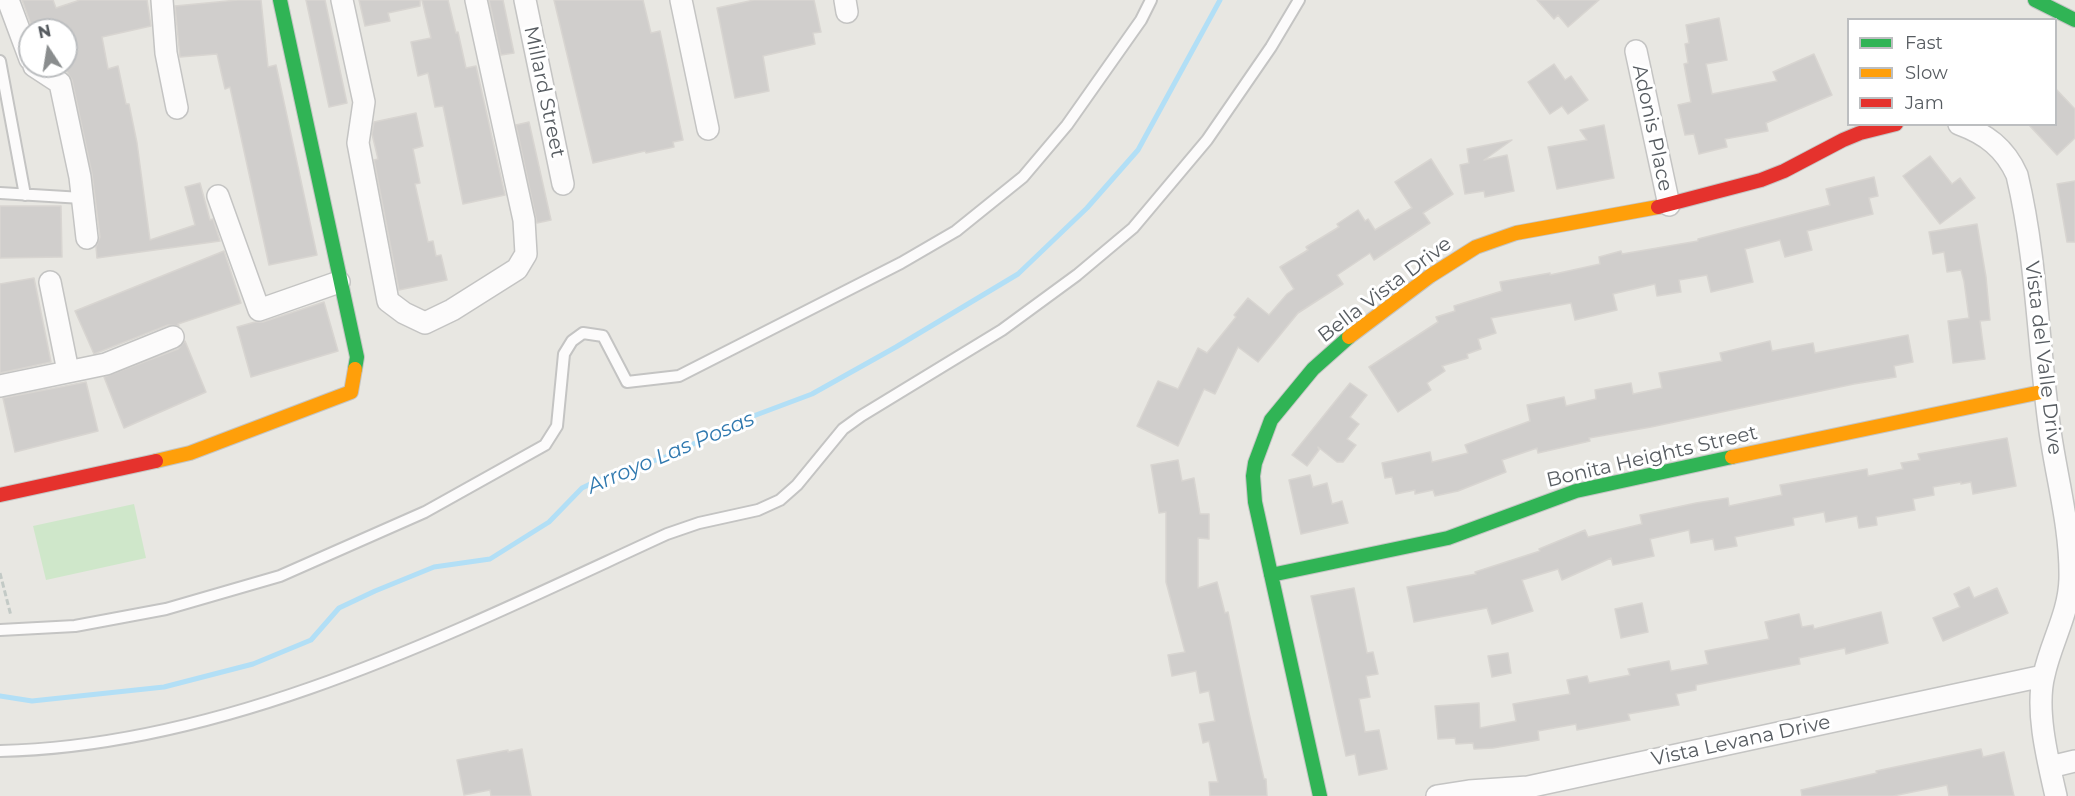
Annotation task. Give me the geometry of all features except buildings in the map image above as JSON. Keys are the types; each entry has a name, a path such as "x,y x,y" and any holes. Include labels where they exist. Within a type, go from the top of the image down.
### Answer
{"street":[{"path":"8,0 18,27"},
{"path":"162,0 166,53 177,108"},
{"path":"0,495 190,453 351,392 357,357 280,0"},
{"path":"342,0 364,102 358,143 388,302 425,323 452,310 517,269 526,254 524,220 476,0"},
{"name":"Millard Street","path":"525,0 564,184"},
{"path":"681,0 708,129"},
{"path":"2035,0 2075,20"},
{"name":"Adonis Place","path":"1636,51 1669,205"},
{"path":"52,78 60,83 82,198 87,238"},
{"name":"Bella Vista Drive","path":"1320,796 1255,502 1253,476 1255,463 1271,420 1313,369 1360,327 1430,276 1476,247 1516,233 1669,205 1761,180 1784,171 1843,140 1888,126"},
{"name":"Vista del Valle Drive","path":"1964,126 1974,130 2000,148 2011,161 2017,175 2040,323 2050,430 2070,549 2067,606 2043,676 2042,692 2043,732 2056,796"},
{"path":"218,196 259,310 339,282"},
{"path":"50,282 68,371"},
{"path":"0,386 106,364 173,337"},
{"name":"Bonita Heights Street","path":"1271,575 1448,538 1594,486 2046,391"},
{"name":"Vista Levana Drive","path":"1437,796 1469,791 1528,788 2043,676"},
{"path":"2050,767 2075,761"}],"lane":[{"path":"0,7 1,0"},
{"path":"0,630 75,626 166,609 280,576 425,512 544,444 557,426 564,354 572,341 583,333 603,336 627,382 680,376 901,263 956,231 1023,177 1067,125 1141,20 1151,0"},
{"path":"0,751 28,751 112,740 178,727 253,706 332,680 419,646 667,534 699,522 758,510 780,500 797,485 843,429 1002,330 1077,275 1133,228 1207,140 1271,47 1299,0"},
{"path":"0,61 25,195"},
{"path":"0,193 82,198"}],"path":[{"path":"0,573 15,629"}],"green space":[{"path":"134,504 146,558 46,580 33,526"}],"waterway":[{"name":"Arroyo Las Posas","path":"0,696 32,701 164,687 253,664 311,640 339,608 375,591 434,567 490,559 549,522 582,488 603,478 668,456 748,418 812,394 896,347 1018,274 1087,208 1138,150 1220,0"}],"traffic: fast":[{"path":"280,0 357,357 355,369"},
{"path":"2035,0 2075,20"},
{"path":"1320,796 1255,502 1253,476 1255,463 1271,420 1313,369 1349,337"},
{"path":"1271,575 1448,538 1576,491 1732,457"}],"traffic: slow":[{"path":"1349,337 1430,276 1476,247 1516,233 1658,207"},
{"path":"156,461 190,453 351,392 355,369"},
{"path":"1732,457 2046,391"}],"traffic: jam":[{"path":"1658,207 1761,180 1784,171 1843,140 1888,126"},
{"path":"0,495 156,461"}]}
